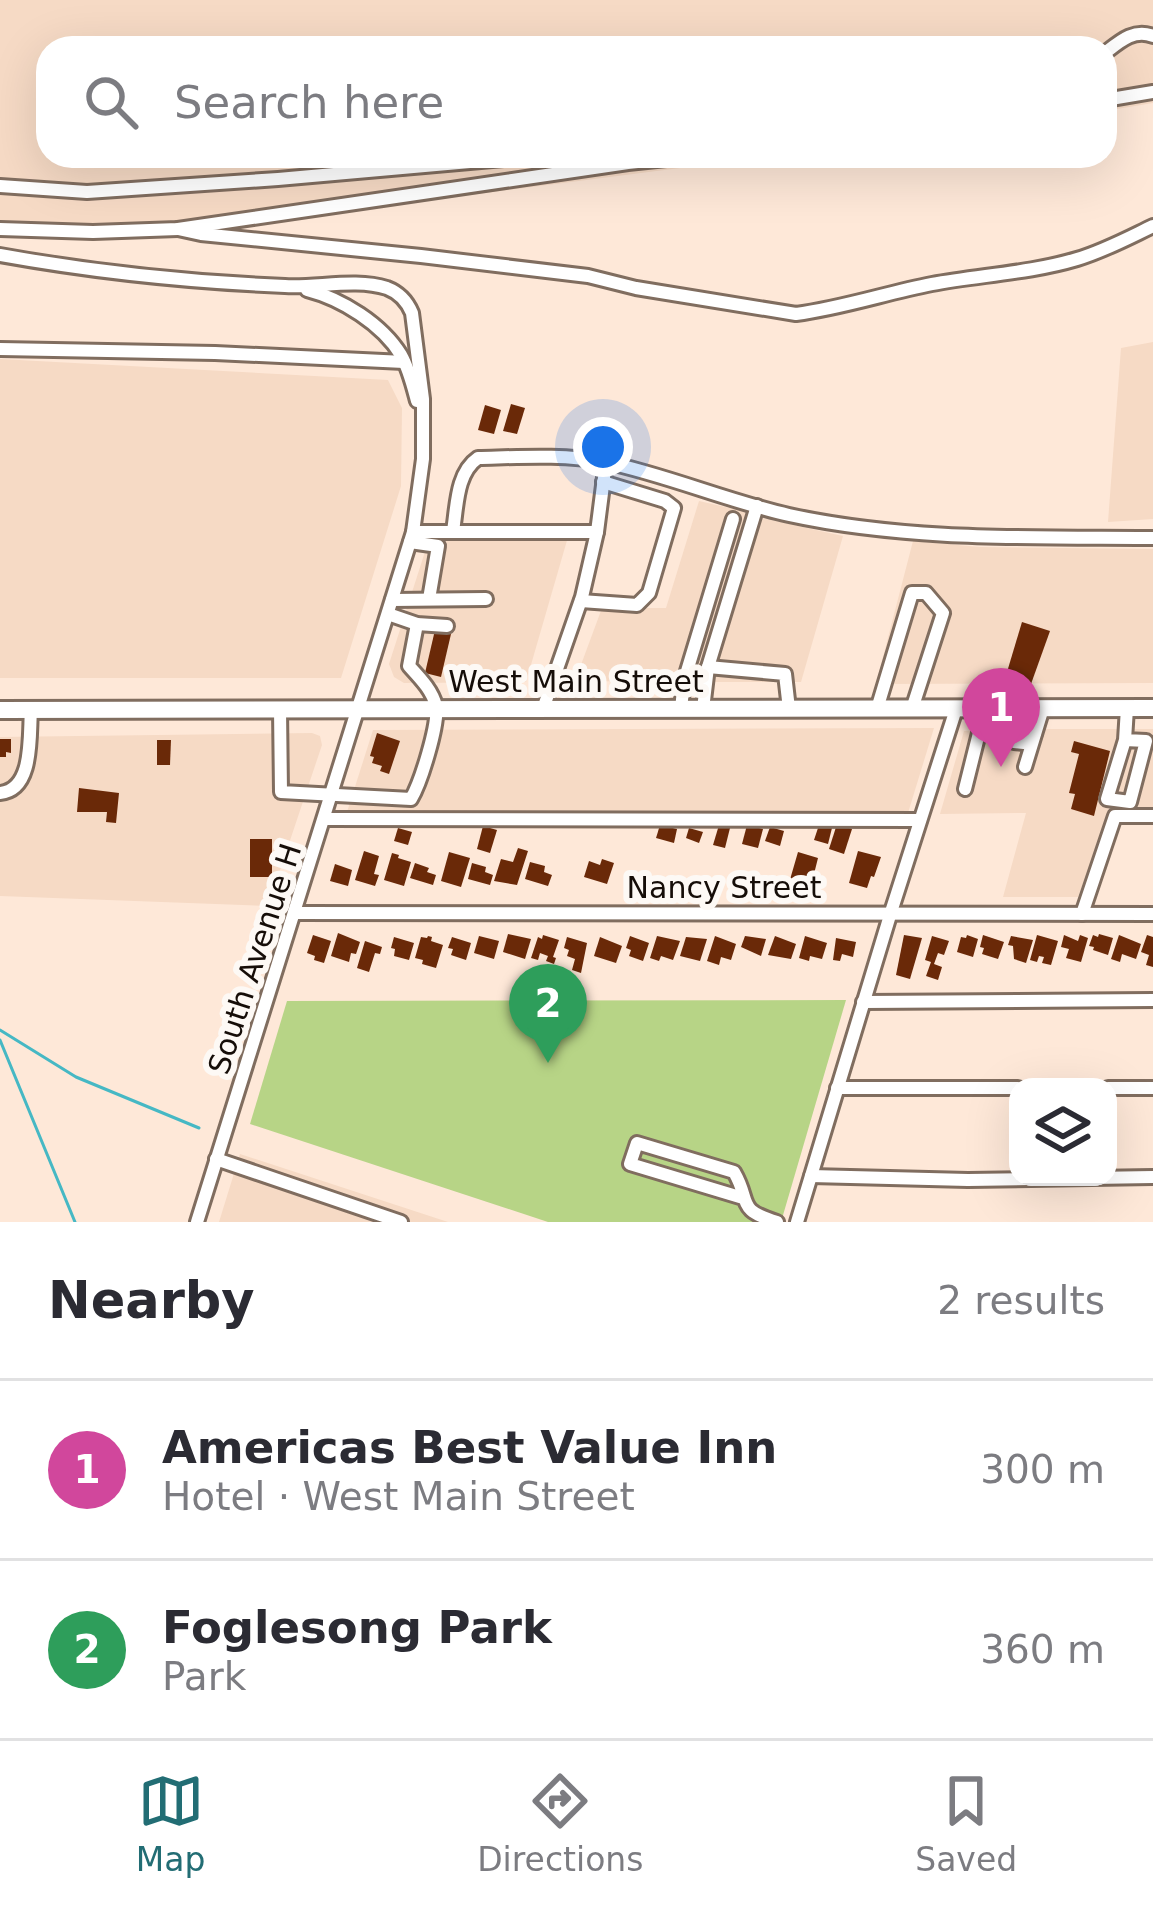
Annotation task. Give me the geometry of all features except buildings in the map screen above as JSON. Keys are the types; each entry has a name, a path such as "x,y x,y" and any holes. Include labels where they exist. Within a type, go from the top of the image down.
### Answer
{"main road":[{"name":"West Main Street","path":"0,710 1153,708"}],"street":[{"path":"1117,44 1127,37 1153,36"},
{"path":"1117,102 1153,96"},
{"path":"0,186 87,192 402,168"},
{"path":"0,229 178,229 594,168"},
{"path":"178,229 588,277 796,314 1077,259 1153,226"},
{"path":"0,255 83,268 288,286 386,288 398,294 412,314 422,420"},
{"path":"288,286 343,304 381,333 404,362 422,420"},
{"path":"0,349 404,362"},
{"name":"South Avenue H","path":"197,1222 411,537 423,460 422,420"},
{"path":"453,532 469,464 478,458 558,457 606,462 789,515 861,527 969,536 1153,538"},
{"path":"544,709 581,601 606,462"},
{"path":"581,601 637,604 649,593 674,508 603,482"},
{"path":"703,709 708,667 757,506"},
{"path":"681,709 684,681 733,519"},
{"path":"411,537 453,532 597,532"},
{"path":"411,537 438,546 428,599"},
{"path":"878,709 912,592 926,593 943,613 912,709"},
{"path":"390,607 428,599 486,599"},
{"path":"390,607 417,624 447,626"},
{"path":"280,710 281,792 411,799 421,782 437,710 428,687 409,666 417,624"},
{"path":"708,667 785,674 789,709"},
{"path":"1025,767 1043,708"},
{"path":"1125,740 1146,741 1130,802 1107,800 1125,740 1127,708"},
{"path":"797,1222 956,709"},
{"path":"0,793 11,792 21,783 31,710"},
{"path":"965,789 985,710"},
{"path":"981,731 997,736"},
{"path":"1015,742 1024,743 1036,732"},
{"path":"1082,914 1115,816 1153,816"},
{"path":"324,819 920,820"},
{"name":"Nancy Street","path":"294,913 1153,914"},
{"path":"863,1002 1153,1000"},
{"path":"837,1088 1009,1088"},
{"path":"1117,1088 1153,1088"},
{"path":"743,1198 630,1164 637,1143 734,1172 737,1176 743,1198 745,1206 776,1222"},
{"path":"216,1159 401,1222"},
{"path":"811,1176 1153,1177"}],"shaded area":[{"path":"0,0 1153,0 1153,103 1117,109 1117,36 36,36 36,168 680,168 142,237 0,235"},
{"path":"1153,342 1153,519 1108,522 1121,348"},
{"path":"0,359 388,380 402,408 401,486 341,678 0,678"},
{"path":"699,501 752,513 695,682 575,681 602,608 666,608"},
{"path":"762,518 843,536 801,682 712,682 713,662"},
{"path":"430,536 568,537 526,682 404,683 394,677 389,664"},
{"path":"913,541 980,547 1153,549 1153,683 876,684"},
{"path":"934,728 908,813 347,812 373,730"},
{"path":"1153,729 1153,811 1110,811 1078,897 1003,897 1026,813 940,814 964,731"},
{"path":"320,736 322,745 268,906 0,896 0,737"},
{"path":"240,1154 448,1222 219,1222"}],"green space":[{"path":"846,1000 781,1222 548,1222 250,1124 287,1001"}],"waterway":[{"path":"0,1030 76,1077 199,1128"},
{"path":"0,1040 75,1222"}],"tunnel":[{"path":"996,736 1014,742"}],"place":[{"name":"Americas Best Value Inn","path":"1001,767"},
{"name":"Foglesong Park","path":"548,1063"}]}
